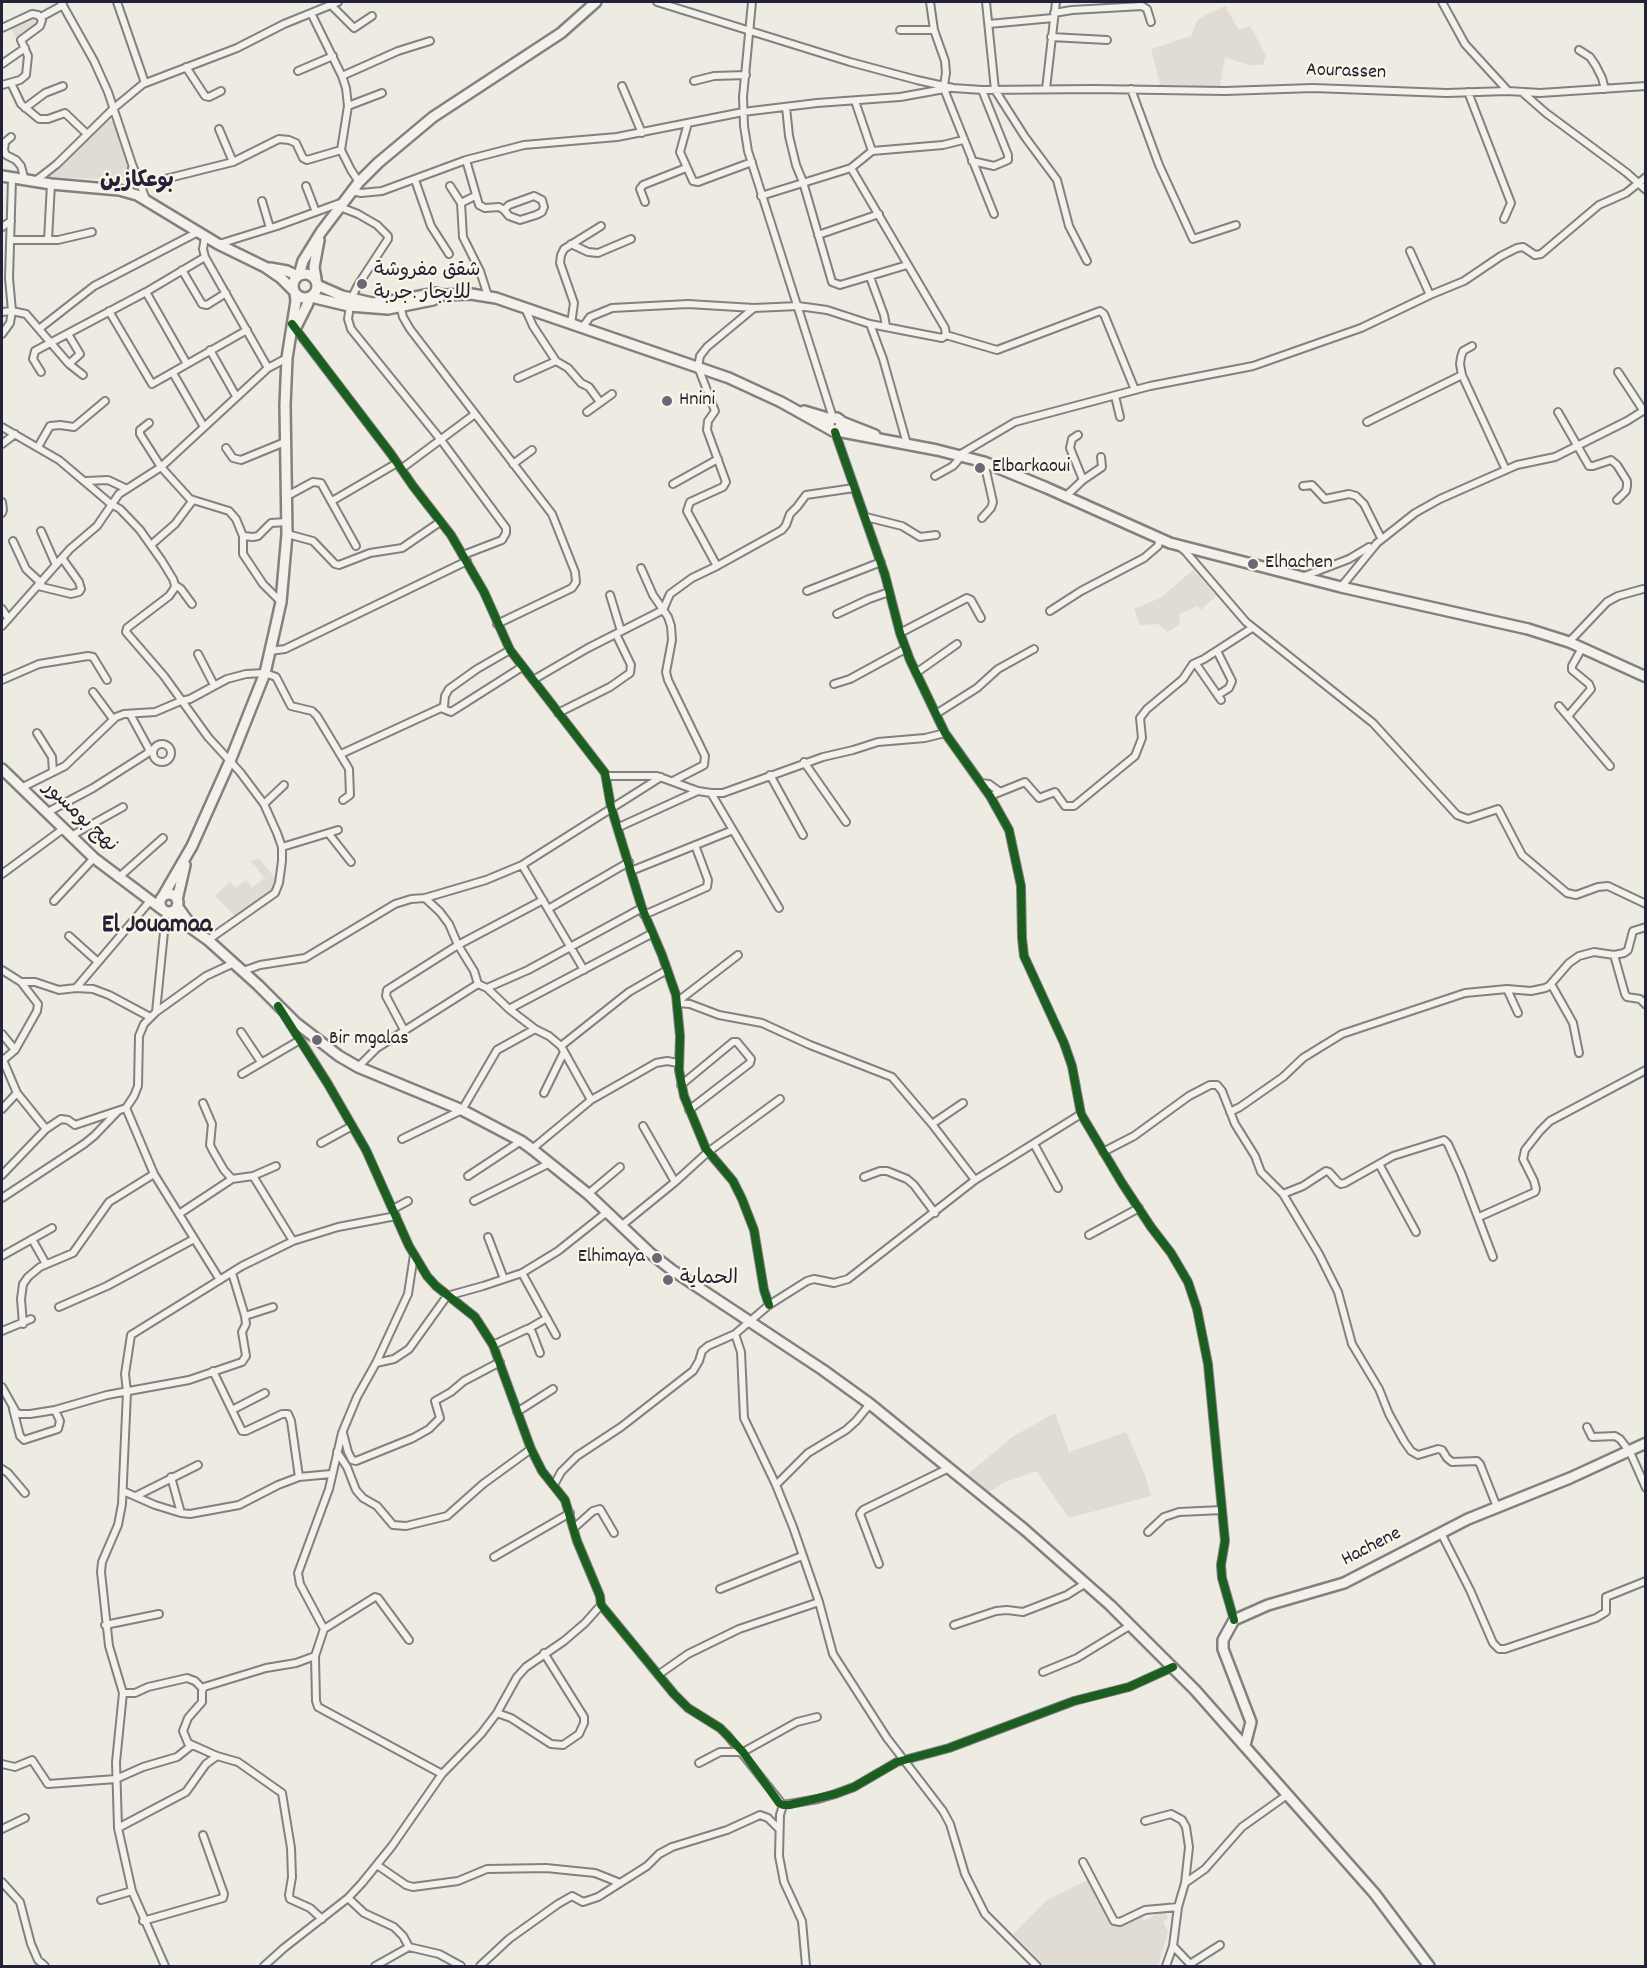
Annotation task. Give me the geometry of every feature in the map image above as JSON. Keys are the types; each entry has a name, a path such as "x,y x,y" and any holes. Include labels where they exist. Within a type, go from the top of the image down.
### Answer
{"main road":[{"path":"192,846 160,904 166,911 174,910 177,903 182,872 265,673 281,602 287,534 285,442 287,358 294,326 296,301 293,283 299,275 303,261 321,232 352,191 378,162 416,130 473,90 546,44 597,2"},
{"path":"2,176 51,184 129,192 146,199 218,244 265,267 281,278 300,298 350,302 379,309 433,300 442,295 460,293 488,296 698,367 835,425 876,435 879,438 984,462 1179,546 1341,587 1509,624 1569,642 1643,673"},
{"path":"294,326 309,298 317,290 315,262 321,232"},
{"path":"265,267 299,275 310,275 316,282 350,302"},
{"name":"نهج بومسور","path":"2,769 94,858 134,890 208,940 317,1041 358,1067 462,1110 521,1141 588,1194 672,1270 824,1370 949,1468 1086,1583 1173,1667 1245,1745 1375,1894 1429,1966"},
{"name":"نهج بومسور","path":"134,890 163,897"},
{"path":"163,897 169,894 177,903"},
{"name":"نهج بومسور","path":"177,903 194,930"},
{"name":"Hachene","path":"1234,1620 1268,1605 1344,1582 1468,1519 1630,1452 1646,1443"},
{"path":"1234,1620 1223,1640 1223,1649 1251,1722 1245,1745"}],"street":[{"path":"117,2 145,83"},
{"path":"11,137 5,142 4,150 21,166 29,181 57,164 114,108 145,83 237,48 338,2"},
{"path":"657,2 748,28 850,62 944,87"},
{"path":"752,2 748,28 743,112 752,162 854,488 881,562 905,649 945,733 990,796 1009,830 1022,895 1024,956 1064,1043 1081,1114 1139,1208 1171,1253 1188,1282 1197,1309 1208,1364 1225,1542 1221,1565 1222,1578 1234,1620"},
{"path":"930,2 934,30 945,61 944,87 994,214"},
{"path":"986,2 995,90 1025,137 1057,180 1069,226 1087,261"},
{"path":"1046,89 1056,2"},
{"path":"1442,2 1465,44 1508,91"},
{"path":"2,85 26,75 28,56 21,40 40,26 41,17 62,3 94,61 114,108 146,199"},
{"path":"331,5 354,28 372,16"},
{"path":"989,24 1142,6 1147,9 1151,22"},
{"path":"311,13 342,76 348,106 341,150 359,182"},
{"path":"2,28 32,14 41,17"},
{"path":"900,30 934,30"},
{"path":"1051,37 1107,40"},
{"path":"342,76 398,51 430,41"},
{"path":"2,64 25,48"},
{"path":"1579,50 1590,57 1602,78 1605,89"},
{"path":"298,71 333,56"},
{"path":"186,67 205,96 209,97 220,91"},
{"path":"694,81 714,76 746,75"},
{"path":"916,95 920,88 917,80"},
{"path":"11,83 17,98 39,119 67,114 87,134"},
{"path":"25,108 45,93 63,86"},
{"path":"622,86 642,133"},
{"name":"Aourassen","path":"944,87 982,90 1225,91 1313,88 1435,93 1508,91 1540,93 1646,86"},
{"path":"352,191 361,194 372,193 415,180 466,160 524,145 617,137 743,112 916,95 944,87"},
{"path":"1131,89 1159,165 1193,239 1236,225"},
{"path":"972,161 994,166 1008,160 982,90"},
{"path":"1468,92 1511,203 1504,219"},
{"path":"1521,92 1646,190"},
{"path":"348,106 382,93"},
{"path":"855,101 872,151"},
{"path":"786,107 789,136 796,165 832,282 840,285 907,265"},
{"path":"688,123 680,149 693,181 698,182 752,162"},
{"path":"219,129 233,162"},
{"path":"141,185 233,162 279,139 296,143 303,158 307,160 341,150"},
{"path":"761,196 851,168 872,151 943,145 963,140"},
{"path":"466,160 475,196 482,207 499,207 509,216 520,220 536,215 544,207 542,200 534,196 509,205 504,210"},
{"path":"129,192 132,164"},
{"path":"645,202 640,189 643,185 686,168"},
{"path":"851,168 945,328 946,335"},
{"path":"935,476 953,466 959,459 959,455 1015,422 1136,390 1260,364 1361,328 1475,276 1501,256 1518,248 1523,247 1535,255 1541,254 1599,204 1626,193 1646,177"},
{"path":"2,334 10,323 12,311 10,221 12,179"},
{"path":"415,180 431,226 449,254"},
{"path":"48,240 51,184"},
{"path":"306,186 316,212"},
{"path":"450,186 460,203 463,237 480,271 488,296"},
{"path":"460,203 475,196"},
{"path":"262,201 270,228"},
{"path":"218,244 342,205 377,225 388,236 388,239 358,285 350,302 348,319 351,329 441,440 507,530 506,535 499,542 285,649 270,651"},
{"path":"818,235 879,214"},
{"path":"2,227 10,221"},
{"path":"571,324 574,303 560,259 564,249 601,226"},
{"path":"10,240 48,240 92,232"},
{"path":"39,329 94,286 202,235 205,257 268,368"},
{"path":"572,244 588,252 598,253 631,239"},
{"path":"1410,251 1430,295"},
{"path":"41,372 32,354 205,257"},
{"path":"183,270 202,304 207,305 226,293"},
{"path":"870,277 886,326"},
{"path":"146,292 187,363"},
{"path":"400,304 403,317 410,329 552,514 575,572 576,582 572,588 497,624"},
{"path":"582,328 590,317 612,308 688,304 754,308 798,306 827,310 870,324 942,338 946,335 997,350 1100,311 1104,314 1136,390"},
{"path":"525,308 533,326 556,361 568,368 581,383 590,387 600,402"},
{"path":"717,566 687,511 690,502 726,484 707,430 708,421 715,413 714,407 698,367 700,356 706,347 754,308"},
{"path":"2,312 12,311 26,314 69,364 83,375"},
{"path":"109,311 150,383 153,384 247,330"},
{"path":"870,324 883,359 907,444"},
{"path":"294,326 441,522 484,592 510,650 598,762 606,776 611,807 643,911 667,970 677,1003 680,1036 678,1063 681,1085 689,1110 708,1152 733,1181 750,1219 769,1305"},
{"path":"68,334 81,354 69,364"},
{"path":"1472,346 1463,351 1462,375 1506,470"},
{"path":"210,350 236,396"},
{"path":"2,626 62,558 97,526 125,488 161,467 268,368 287,358"},
{"path":"518,378 556,361"},
{"path":"1301,577 1350,559 1412,515 1440,499 1529,461 1555,457 1644,410 1618,372"},
{"path":"173,373 204,427"},
{"path":"1367,422 1462,375"},
{"path":"587,412 612,394"},
{"path":"1115,396 1120,417"},
{"path":"38,447 50,426 74,427 105,401"},
{"path":"1558,412 1589,466 1596,466 1608,460 1617,465 1627,481 1626,491 1617,500"},
{"path":"332,501 399,466 441,440 475,414"},
{"path":"149,423 140,430 140,434 161,467 184,494 193,500 229,511 243,536 243,554 263,584 281,602"},
{"path":"2,427 59,460 125,513 151,545 175,585 192,604"},
{"path":"2,444 15,434"},
{"path":"1078,435 1072,439 1070,448 1083,480"},
{"path":"226,448 233,458 241,460 285,442"},
{"path":"513,464 532,450"},
{"path":"1066,496 1102,467 1101,457"},
{"path":"673,484 718,459"},
{"path":"982,518 992,507 993,502 984,462"},
{"path":"86,482 108,480 125,488"},
{"path":"287,496 313,482 319,482 356,546"},
{"path":"1303,486 1312,485 1325,500 1349,494 1356,496 1364,504 1379,540"},
{"path":"533,680 663,610 670,594 692,578 782,530 790,514 806,495 854,488"},
{"path":"151,545 175,524 193,500"},
{"path":"2,502 2,513"},
{"path":"866,517 902,526 920,537 936,535"},
{"path":"243,536 258,536 271,523 287,522"},
{"path":"287,534 312,541 335,564 339,565 370,553 402,548 441,522"},
{"path":"41,531 56,565"},
{"path":"1050,611 1144,558 1158,546 1160,543 1158,538"},
{"path":"1341,587 1379,540"},
{"path":"13,541 26,569 39,585 71,594 79,592 81,589 79,582 62,558"},
{"path":"1179,546 1252,628 1379,728 1437,796 1457,815 1468,819 1498,809 1522,855 1567,893 1576,895 1608,886 1646,904"},
{"path":"807,591 881,562"},
{"path":"641,568 647,583 670,621 672,632 667,675 698,737 706,760 700,768 673,781"},
{"path":"175,585 169,596 126,630 208,737 264,804 282,847 279,884 275,893 208,940"},
{"path":"1569,642 1607,602 1618,596 1643,589"},
{"path":"837,614 890,592"},
{"path":"558,713 609,687 630,673 631,665 619,632 610,596"},
{"path":"900,633 967,598 971,600 981,618"},
{"path":"2,609 8,618"},
{"path":"990,796 1025,782 1038,797 1055,792 1065,806 1074,806 1135,756 1141,745 1140,718 1143,713 1181,681 1193,664 1252,628"},
{"path":"916,673 957,644"},
{"path":"1568,716 1591,689 1589,684 1572,670 1582,648"},
{"path":"834,684 850,679 905,649"},
{"path":"936,714 977,687 998,669 1034,649"},
{"path":"341,754 441,708 449,689 510,650"},
{"path":"1196,664 1219,697 1229,688 1232,681 1217,651"},
{"path":"198,654 214,685"},
{"path":"2,680 39,664 88,656 93,657 107,680"},
{"path":"441,708 451,712 522,666"},
{"path":"21,788 65,766 113,719 130,714 155,712 190,699 214,685 246,674 265,673 276,678 291,706 312,711 317,716 341,754 350,775 350,795 343,800"},
{"path":"93,692 113,719"},
{"path":"1559,706 1610,766"},
{"path":"46,813 151,753 130,714"},
{"path":"37,733 52,757 53,772"},
{"path":"606,776 661,777 711,793 729,791 804,762 878,742 925,738 945,733"},
{"path":"804,762 846,822"},
{"path":"770,775 803,835"},
{"path":"243,971 260,965 305,958 395,904 425,898 486,880 522,865 661,777"},
{"path":"981,783 989,784 1000,792"},
{"path":"264,804 284,785"},
{"path":"619,827 698,790"},
{"path":"711,793 779,908"},
{"path":"2,874 67,832 123,807"},
{"path":"282,847 338,830"},
{"path":"632,871 733,830"},
{"path":"329,834 351,862"},
{"path":"118,878 163,838"},
{"path":"487,988 528,970 643,911 707,887 708,879 695,845"},
{"path":"54,901 94,858"},
{"path":"548,909 629,862"},
{"path":"522,865 572,946 584,970"},
{"path":"425,898 449,924 458,945 474,970 478,984"},
{"path":"404,1030 386,996 387,990 458,945 543,900"},
{"path":"76,988 150,901"},
{"path":"153,1015 166,911"},
{"path":"1230,1112 1283,1077 1303,1058 1342,1034 1465,993 1507,989 1531,991 1545,988 1579,956 1594,952 1614,955 1627,952 1633,931 1646,927"},
{"path":"509,1009 651,934"},
{"path":"69,936 98,962"},
{"path":"677,1003 738,955"},
{"path":"1614,955 1625,994 1627,997 1640,999 1646,1005"},
{"path":"2,1198 84,1144 122,1108 138,1086 139,1036 153,1015 206,976 234,963"},
{"path":"2,970 21,982 37,1002 38,1007 15,1050 2,1061 17,1094 46,1129"},
{"path":"544,1093 562,1049 629,993 667,970"},
{"path":"21,982 35,982 59,990 93,989 153,1015"},
{"path":"478,984 487,988 509,1009 535,1029 549,1036 562,1049 591,1100"},
{"path":"358,1067 377,1048 478,984"},
{"path":"1551,984 1573,1023 1579,1053"},
{"path":"1507,989 1518,1013"},
{"path":"677,1003 690,1004 719,1015 762,1023 810,1045 888,1075 896,1080 975,1180"},
{"path":"278,1006 375,1167 414,1255 427,1276 447,1296 475,1317 493,1345 531,1449 542,1471 565,1500 577,1541 594,1579 601,1605 688,1708 720,1728 743,1752 761,1779 783,1805"},
{"path":"402,1139 462,1110 497,1050 535,1029"},
{"path":"241,1032 261,1062"},
{"path":"2,1034 15,1050"},
{"path":"242,1074 300,1040"},
{"path":"681,1085 733,1042 736,1042 751,1059 750,1063 689,1110"},
{"path":"531,1149 591,1100 656,1064 667,1061 678,1063"},
{"path":"1479,1217 1535,1192 1534,1182 1523,1158 1525,1150 1550,1121 1646,1070"},
{"path":"1103,1152 1134,1136 1173,1106 1210,1085 1217,1085 1255,1156 1261,1172 1283,1194 1311,1239 1338,1292 1352,1344 1379,1389 1389,1414 1404,1441 1411,1451 1418,1455 1438,1449 1442,1450 1452,1462 1477,1461 1497,1507"},
{"path":"2,1109 17,1094"},
{"path":"621,1226 708,1152 780,1099"},
{"path":"203,1103 212,1124 210,1144 224,1170 232,1179"},
{"path":"932,1124 963,1103"},
{"path":"2,1175 46,1129 61,1119 68,1120 75,1125 122,1108"},
{"path":"122,1108 154,1174 220,1280"},
{"path":"554,1485 561,1472 577,1456 621,1427 693,1371 702,1351 708,1346 735,1334 769,1305 811,1280 834,1283 848,1279 975,1180 1081,1114"},
{"path":"321,1143 352,1126"},
{"path":"643,1126 675,1182"},
{"path":"1283,1194 1303,1186 1326,1171 1341,1184 1393,1156 1444,1140 1448,1144 1479,1217 1493,1257"},
{"path":"468,1176 521,1141"},
{"path":"1034,1144 1058,1188"},
{"path":"474,1201 550,1163"},
{"path":"1379,1164 1416,1232"},
{"path":"179,1214 232,1179 253,1176 276,1166"},
{"path":"588,1194 620,1167"},
{"path":"864,1177 880,1171 888,1171 906,1179 914,1185 935,1213"},
{"path":"23,1324 21,1299 24,1281 46,1264 73,1253 109,1202 154,1174"},
{"path":"253,1176 293,1241"},
{"path":"165,1966 143,1921 132,1891 118,1828 116,1779 118,1730 123,1693 105,1625 102,1562 118,1525 123,1491 127,1392 125,1374 131,1335 256,1258 293,1241 395,1213 408,1201"},
{"path":"1089,1234 1139,1208"},
{"path":"376,1363 394,1359 409,1349 447,1296 522,1272 558,1251 607,1212"},
{"path":"2,1256 52,1228"},
{"path":"488,1237 504,1279"},
{"path":"32,1239 46,1264"},
{"path":"59,1307 107,1286 194,1239"},
{"path":"324,1629 300,1584 298,1574 329,1489 342,1433 357,1397 376,1363 408,1294 414,1255"},
{"path":"13,1409 19,1414 56,1410 107,1395 189,1380 244,1360 246,1356 242,1332 246,1324 245,1316 232,1272"},
{"path":"522,1272 556,1335"},
{"path":"245,1316 273,1306"},
{"path":"493,1345 547,1318"},
{"path":"2,1331 31,1319"},
{"path":"528,1329 534,1336 540,1353"},
{"path":"735,1334 741,1352 744,1418 776,1485 819,1602 832,1654 903,1761 944,1811 965,1874 985,1914 1037,1966"},
{"path":"342,1433 348,1452 352,1460 356,1461 413,1438 429,1429 440,1418 435,1401 464,1381 500,1362"},
{"path":"213,1371 238,1425 244,1431 282,1414 288,1414 299,1477"},
{"path":"2,1387 13,1409 20,1436 24,1440 58,1429 60,1421 56,1410"},
{"path":"518,1412 554,1389"},
{"path":"232,1410 265,1393"},
{"path":"776,1485 808,1453 856,1421 870,1404"},
{"path":"1587,1427 1592,1437 1615,1436 1630,1452 1646,1488"},
{"path":"337,1452 347,1467 356,1490 363,1498 377,1506 393,1525 406,1526 447,1516 483,1484 531,1449"},
{"path":"136,1497 198,1465"},
{"path":"879,1564 860,1514 863,1510 949,1468"},
{"path":"2,1469 25,1493"},
{"path":"123,1491 181,1514 190,1514 239,1505 299,1477 332,1474"},
{"path":"171,1478 181,1514"},
{"path":"574,1528 594,1511 600,1509 614,1533"},
{"path":"1148,1532 1164,1517 1179,1512 1222,1510"},
{"path":"494,1557 570,1513"},
{"path":"1441,1533 1470,1590 1493,1643 1499,1649 1505,1649 1596,1618 1606,1612 1606,1598 1646,1581"},
{"path":"720,1589 802,1556"},
{"path":"954,1625 996,1611 1023,1612 1086,1583"},
{"path":"409,1640 375,1597 324,1629 315,1656 316,1701 318,1707 442,1774"},
{"path":"658,1675 688,1654 739,1629 819,1602"},
{"path":"264,1966 348,1898 404,1831 442,1774 497,1713 521,1672 544,1653 564,1641 601,1605"},
{"path":"105,1625 159,1614"},
{"path":"1043,1671 1077,1658 1131,1625"},
{"path":"497,1713 510,1718 551,1744 563,1745 579,1734 585,1724 584,1717 544,1653"},
{"path":"203,1689 266,1668 296,1663 315,1656"},
{"path":"783,1805 818,1799 854,1787 903,1761 949,1748 981,1734 1014,1725 1074,1701 1129,1686 1173,1667"},
{"path":"123,1693 138,1693 148,1687 184,1678 195,1681 203,1689 202,1702 188,1718 183,1731 188,1743 217,1756 238,1762 282,1793 291,1848 290,1899 309,1908 322,1919"},
{"path":"699,1763 720,1752 743,1752 796,1722 817,1717"},
{"path":"2,1764 15,1767 32,1760 48,1784 116,1779 142,1767 177,1757 192,1745"},
{"path":"118,1828 186,1792 206,1764 217,1756"},
{"path":"1185,1882 1195,1878 1242,1827 1287,1795"},
{"path":"783,1805 779,1829 781,1868 789,1894 802,1921 806,1966"},
{"path":"1145,1821 1171,1814 1182,1820 1186,1827 1189,1847 1173,1946 1166,1966"},
{"path":"480,1966 509,1939 558,1904 572,1896 582,1902 589,1901 647,1866 659,1854 672,1847 727,1830 760,1815 768,1818 779,1829"},
{"path":"2,1829 25,1818"},
{"path":"143,1921 223,1898 224,1894 203,1835"},
{"path":"1083,1862 1114,1921 1120,1922 1145,1910 1178,1907"},
{"path":"377,1865 406,1885 413,1887 458,1881 487,1869 546,1869 595,1873 620,1883"},
{"path":"2,1882 20,1902 31,1944 38,1960 45,1966"},
{"path":"101,1900 132,1891"},
{"path":"348,1898 364,1913 394,1927 409,1947"},
{"path":"1173,1946 1191,1965 1220,1946"},
{"path":"375,1966 409,1947 439,1954 461,1966"}],"shaded area":[{"path":"1225,6 1239,30 1250,26 1266,55 1263,65 1248,65 1225,57 1220,86 1160,85 1151,49 1191,36 1198,19"},
{"path":"32,17 39,25 18,40 9,27"},
{"path":"108,120 114,122 128,168 125,179 49,177"},
{"path":"1193,570 1216,596 1201,610 1198,606 1179,614 1180,624 1168,632 1158,624 1140,625 1134,609 1160,598"},
{"path":"259,858 277,882 274,889 235,916 215,896 230,881 235,888 246,880 252,888 264,878 250,861"},
{"path":"1055,1413 1069,1452 1126,1432 1145,1475 1151,1496 1069,1518 1036,1471 1003,1483 989,1492 968,1474 1012,1437"},
{"path":"1090,1879 1114,1925 1140,1912 1144,1921 1165,1912 1168,1918 1163,1922 1168,1932 1158,1966 1045,1966 1013,1934 1047,1900"},
{"path":"1059,1909 1068,1927 1038,1943 1029,1925"},
{"path":"1069,1946 1079,1962 1071,1966 1052,1966 1046,1957"}],"cycle path":[{"path":"292,324 451,535 484,592 510,650 605,773 611,807 642,908 676,995 680,1036 679,1070 684,1096 706,1149 733,1181 742,1199 754,1230 764,1290 769,1305"},
{"path":"835,432 885,575 900,633 910,660 945,733 990,796 1009,830 1021,886 1024,956 1064,1043 1072,1066 1081,1114 1122,1183 1171,1253 1188,1282 1197,1309 1208,1364 1225,1541 1221,1565 1222,1578 1234,1620"},
{"path":"278,1006 328,1084 366,1150 409,1246 427,1276 475,1317 493,1345 531,1449 542,1471 565,1500 577,1541 600,1596 601,1605 674,1694 688,1708 720,1728 743,1752 779,1803 789,1805 835,1794 854,1787 897,1762 949,1748 1074,1701 1129,1687 1173,1667"}],"place":[{"name":"شقق مفروشة للايجار .جربة","path":"362,284"},
{"name":"Hnini","path":"667,401"},
{"name":"Elbarkaoui","path":"980,468"},
{"name":"Elhachen","path":"1253,564"},
{"name":"Bir mgalas","path":"317,1040"},
{"name":"Elhimaya","path":"657,1258"},
{"name":"الحماية","path":"668,1280"}],"district":[{"name":"بوعكازين","path":"137,183"},
{"name":"El Jouamaa","path":"157,927"}]}
